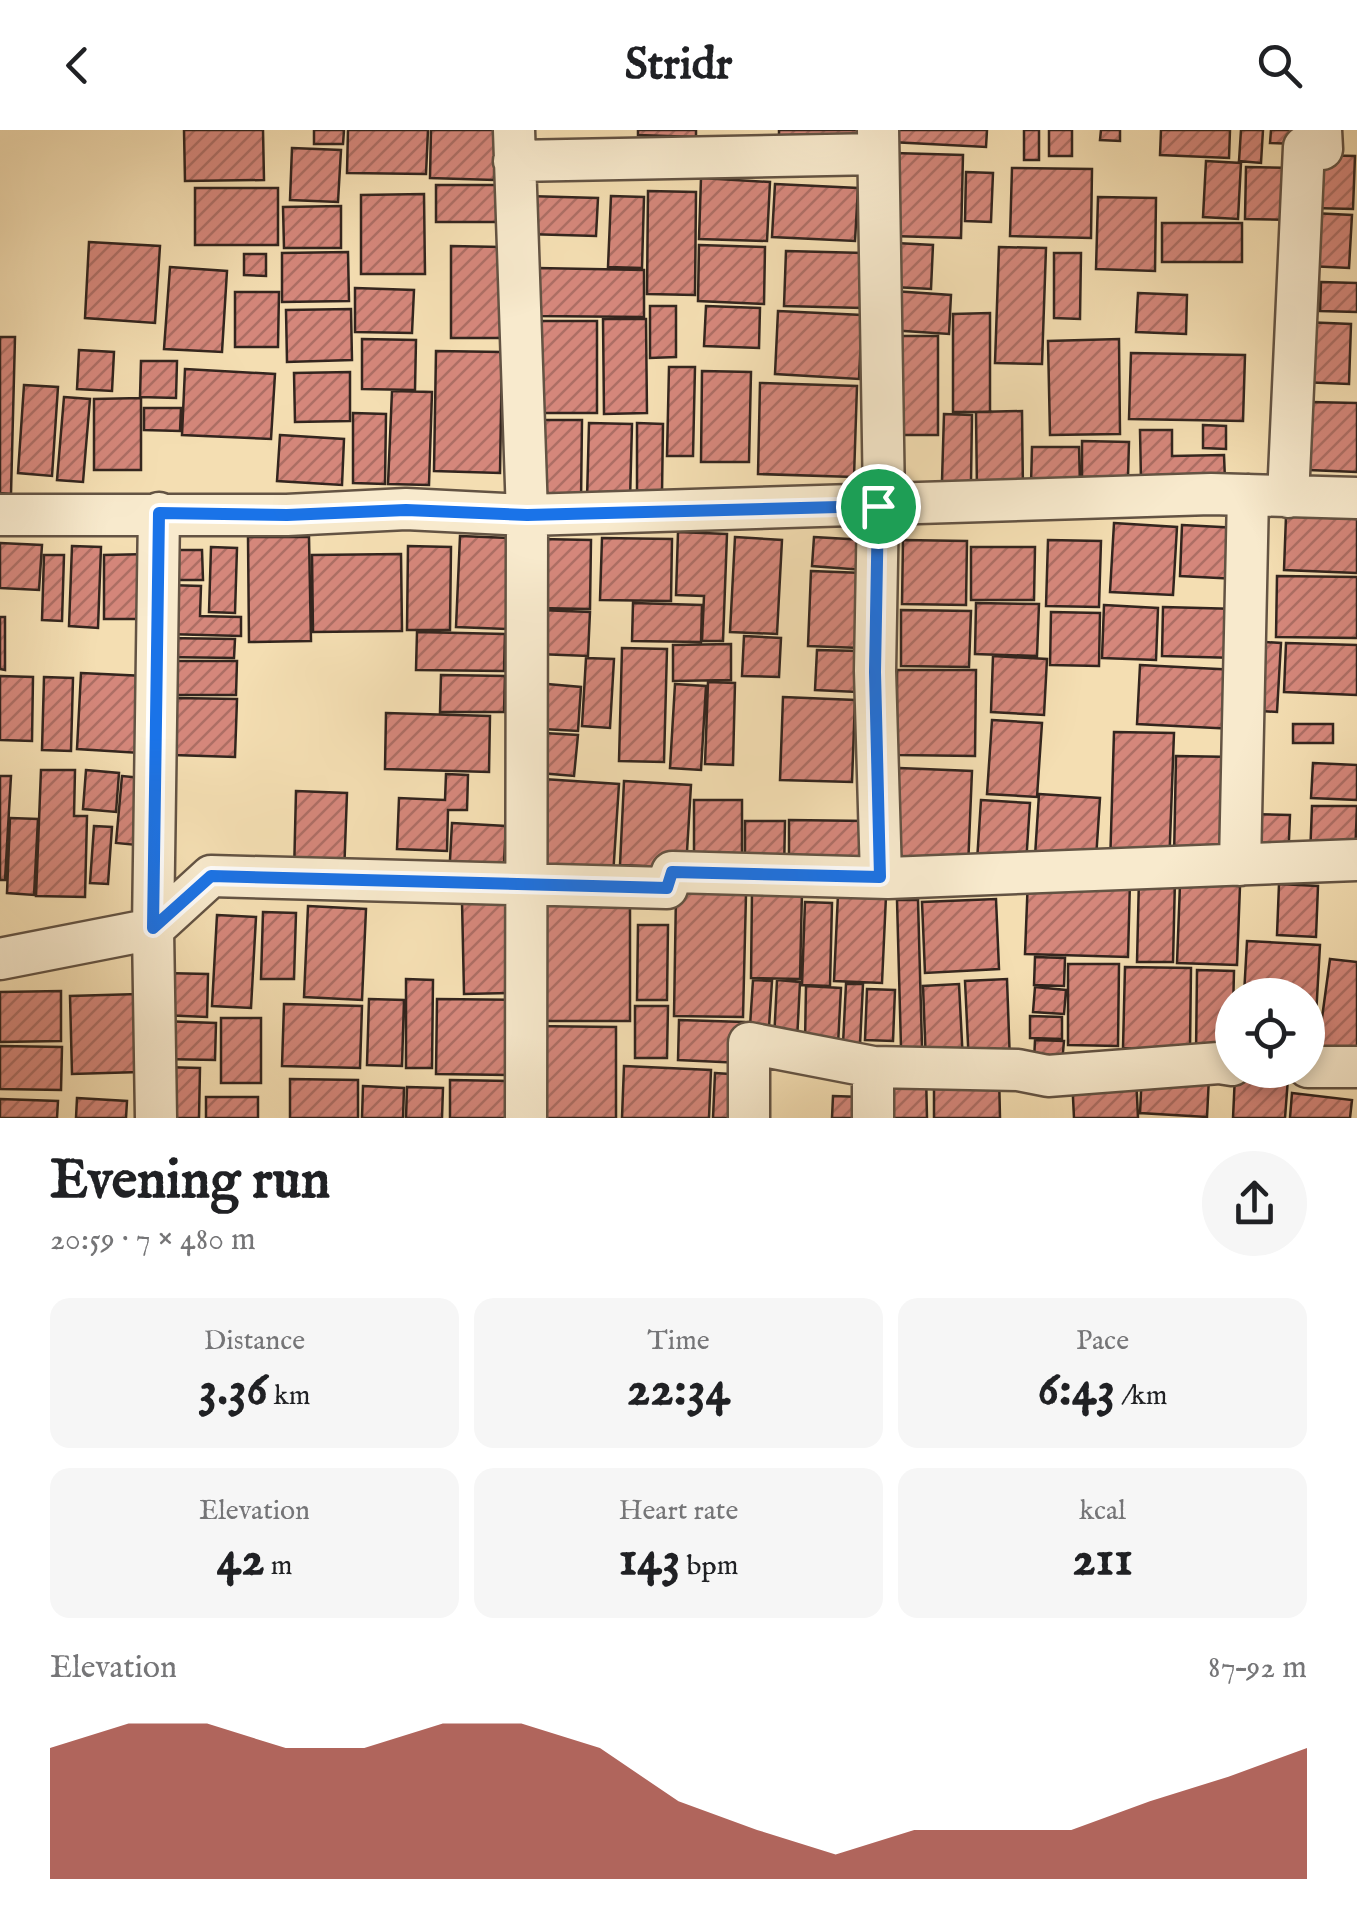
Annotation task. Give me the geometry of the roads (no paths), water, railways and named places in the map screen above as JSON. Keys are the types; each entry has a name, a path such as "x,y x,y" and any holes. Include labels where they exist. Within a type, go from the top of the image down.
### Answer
{"street":[{"path":"526,1118 523,886 527,515 514,145 878,142 881,504 875,672 880,877"},
{"path":"1288,497 1304,147 1334,143"},
{"path":"1240,865 1248,495"},
{"path":"0,515 287,515 406,510 527,515 1248,495 1357,498"},
{"path":"156,1118 153,928 159,513"},
{"path":"0,959 153,928 211,876 667,888 672,872 880,877 1357,860"},
{"path":"749,1118 749,1044 873,1066 1018,1070 1048,1076 1215,1062"},
{"path":"873,1066 873,1118"},
{"path":"1325,1067 1357,1067"}]}
